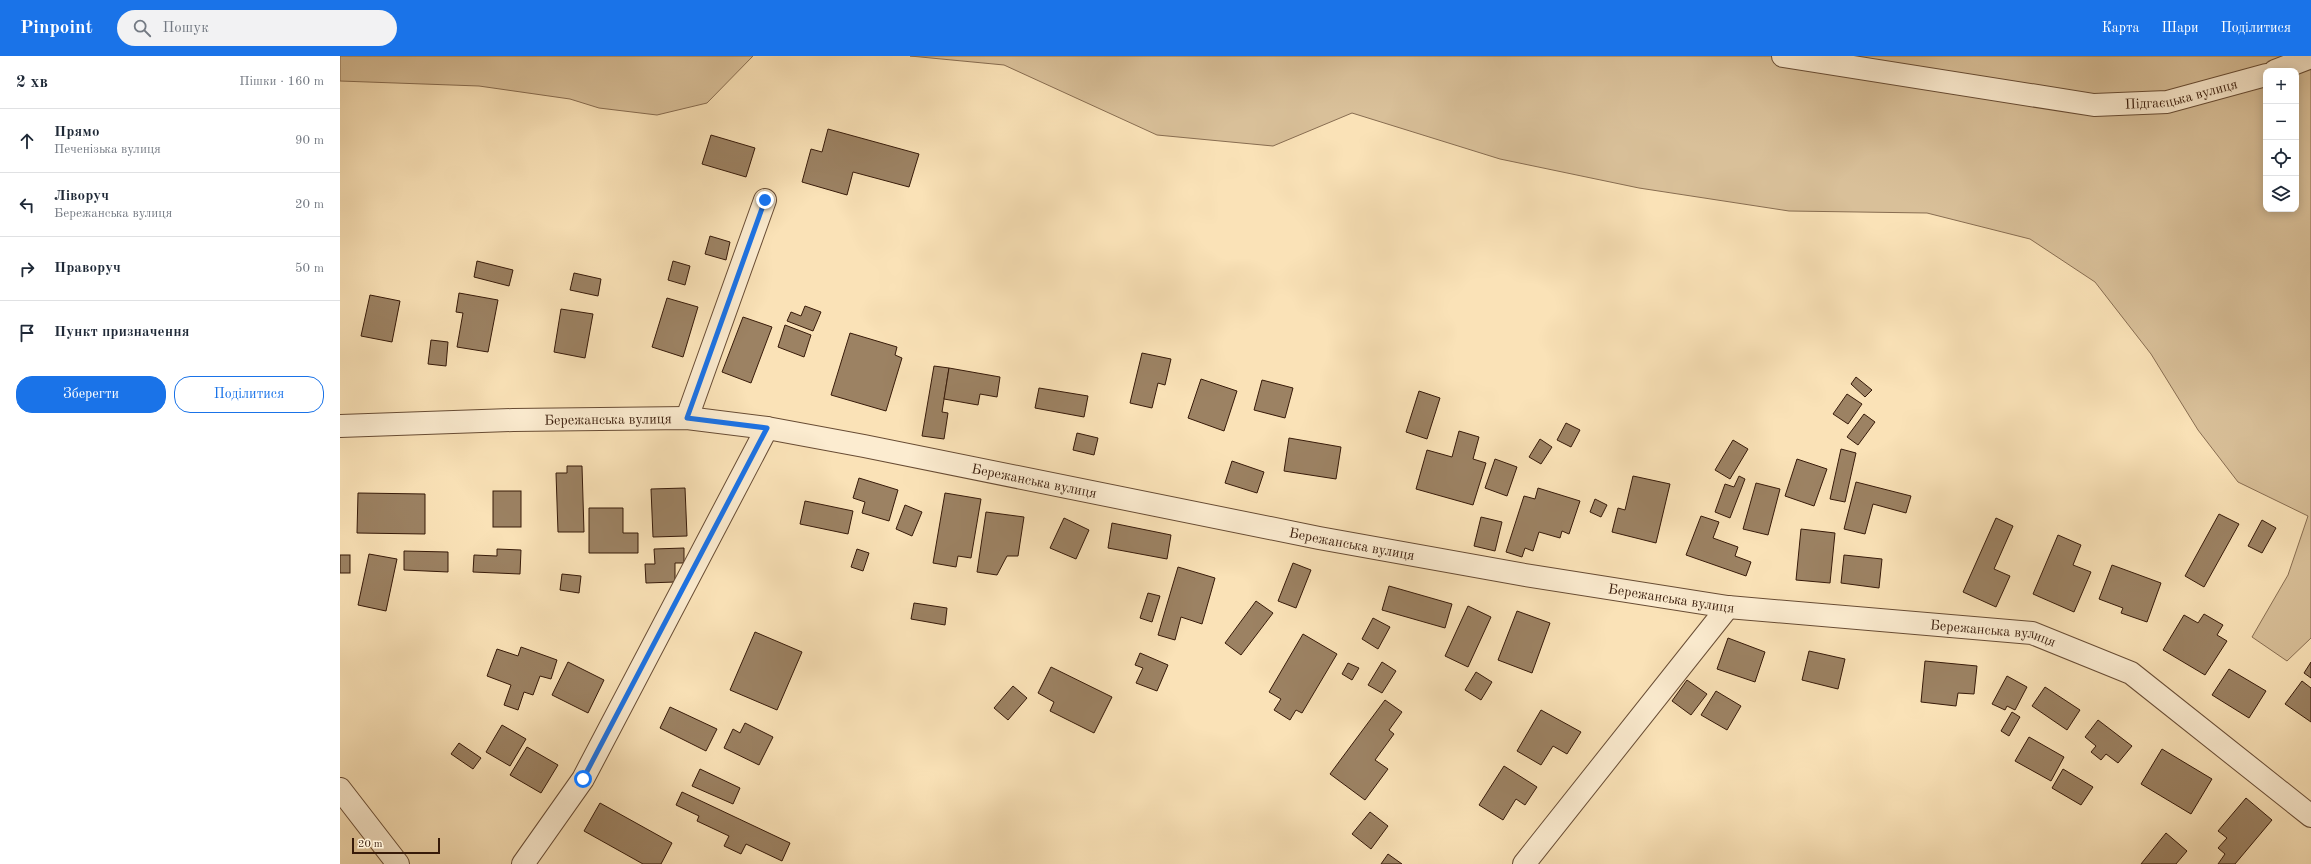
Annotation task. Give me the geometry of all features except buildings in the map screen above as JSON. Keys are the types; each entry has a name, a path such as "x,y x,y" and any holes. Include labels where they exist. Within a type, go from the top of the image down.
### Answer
{"street":[{"name":"Підгаєцька вулиця","path":"1783,56 2094,105 2167,102 2263,76"},
{"path":"2283,68 2311,57"},
{"path":"687,418 765,200"},
{"name":"Бережанська вулиця","path":"340,426 513,420 687,418 767,428 1319,538 1525,575 1728,607 2032,632 2131,672 2311,816"},
{"path":"523,864 583,779 767,428"},
{"path":"1524,864 1728,607"},
{"path":"340,789 398,864"}],"shaded area":[{"path":"340,56 753,56 707,103 657,115 599,108 570,99 479,86 340,81"},
{"path":"910,56 2311,56 2311,638 2287,661 2252,637 2288,575 2308,516 2238,482 2198,430 2151,354 2095,282 2030,239 1927,213 1789,211 1639,188 1500,159 1352,113 1273,146 1157,135 1004,65"}],"route":[{"path":"583,779 767,428 687,418 715,344 765,200"}]}
